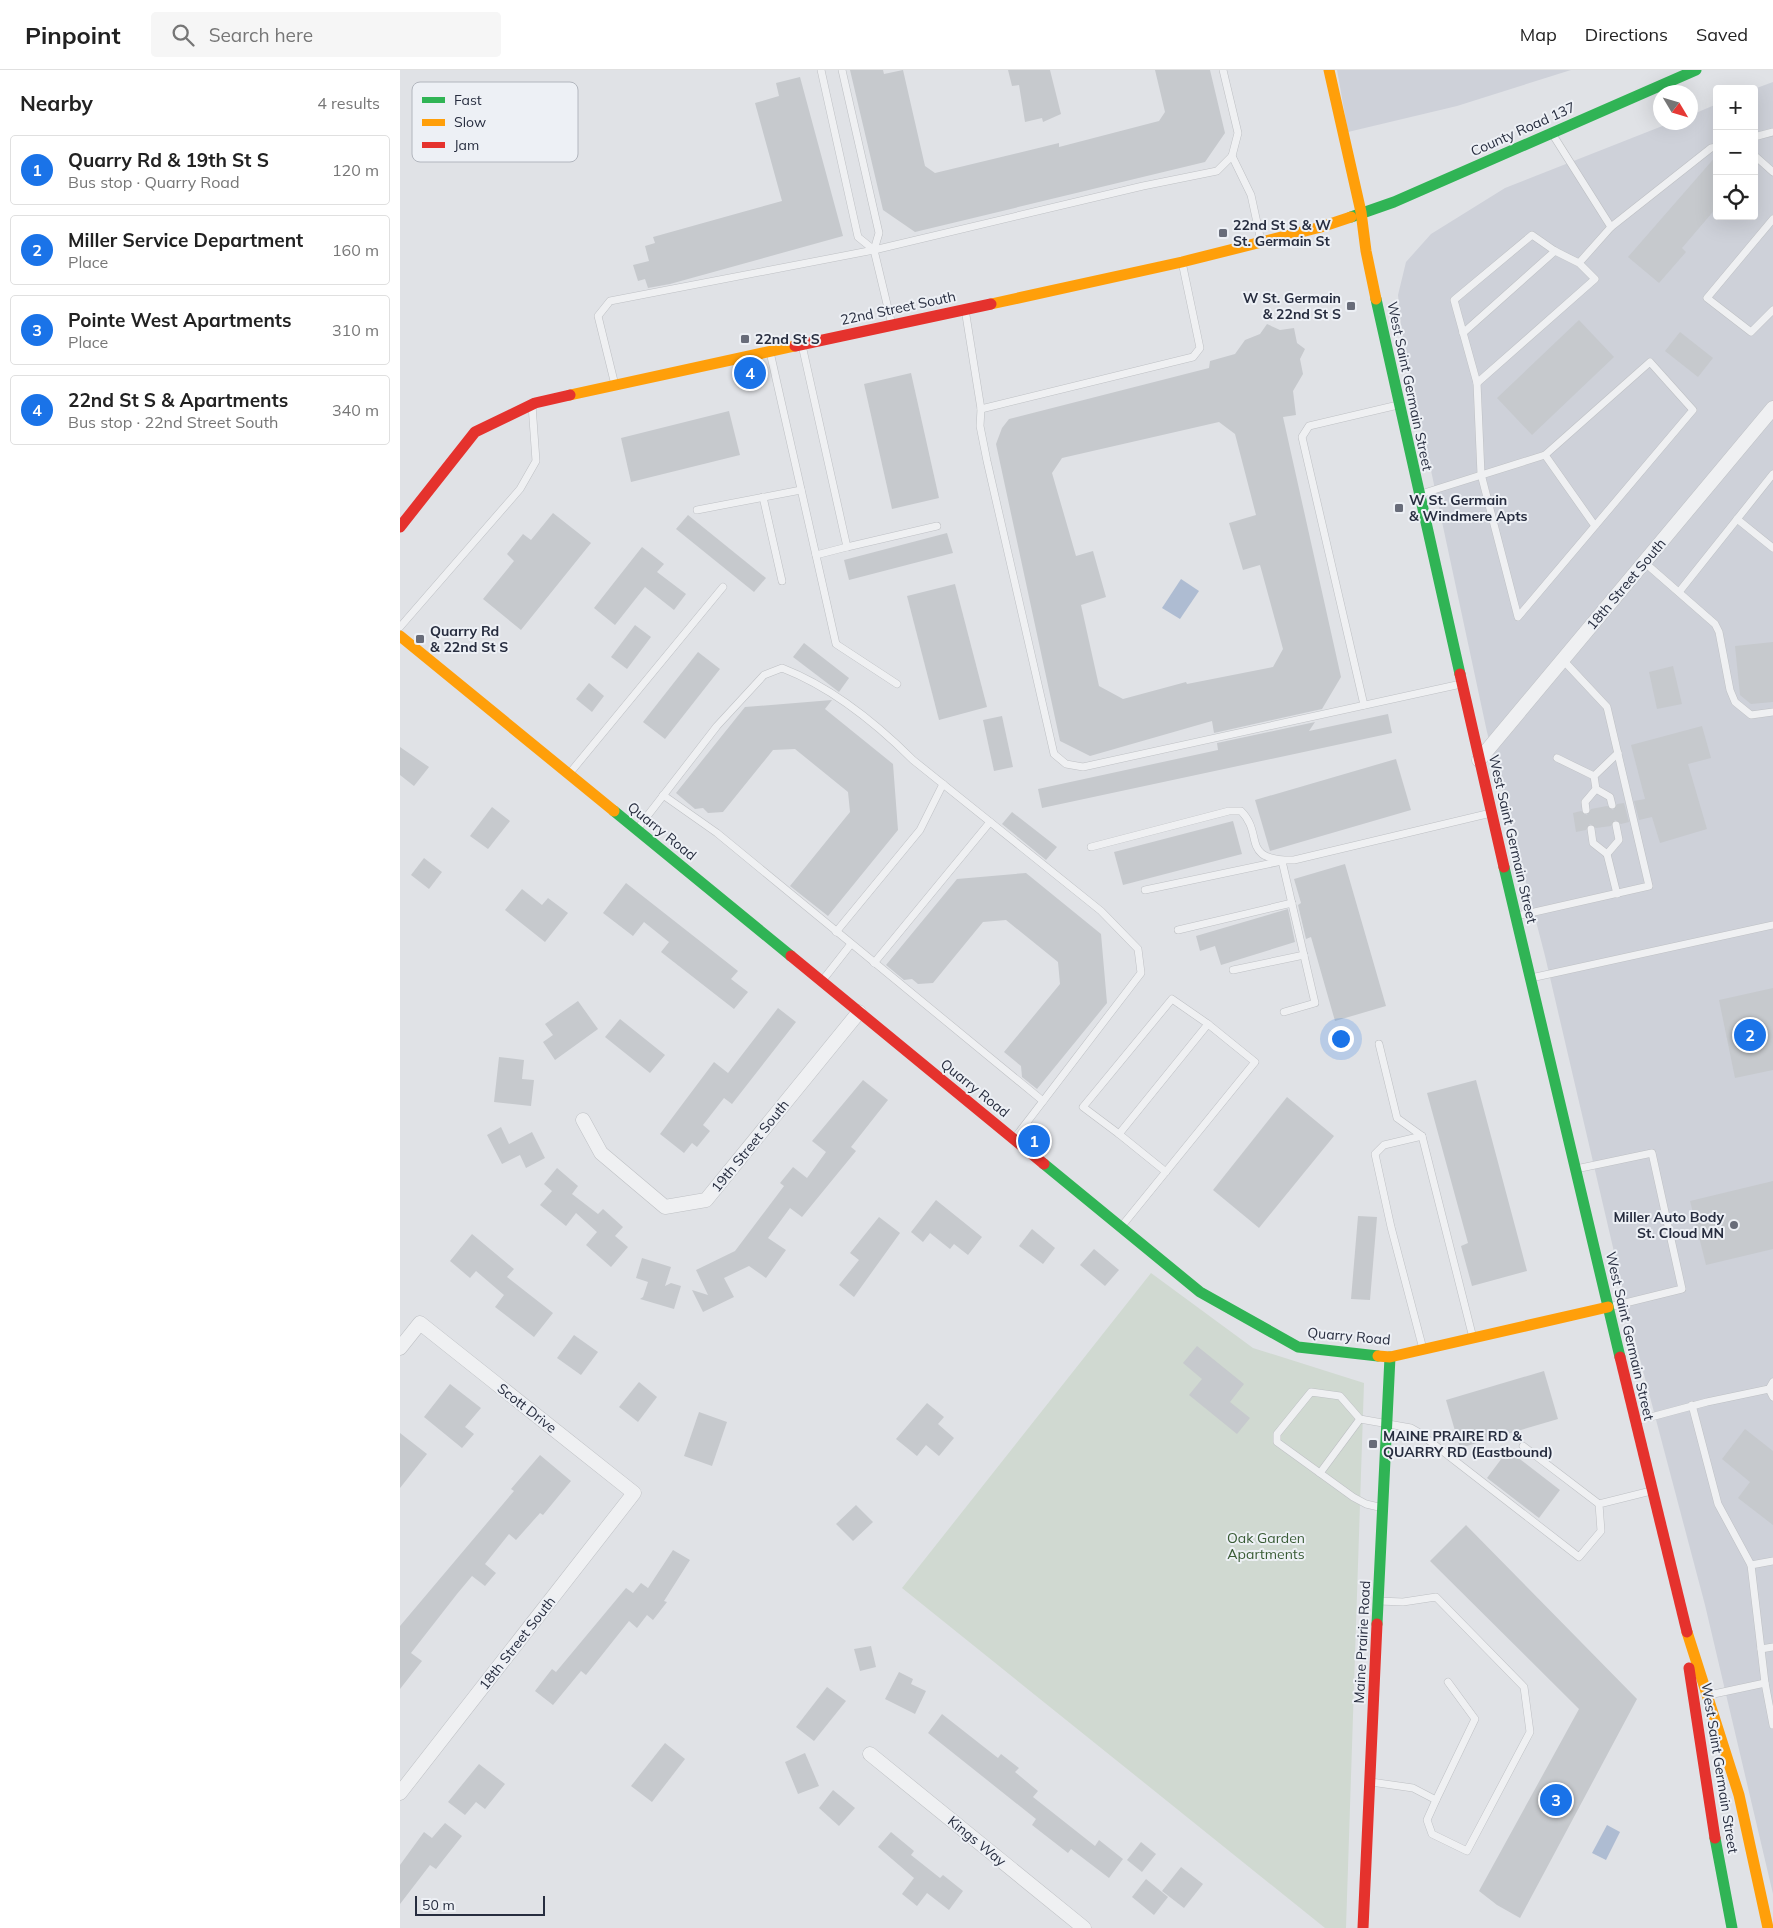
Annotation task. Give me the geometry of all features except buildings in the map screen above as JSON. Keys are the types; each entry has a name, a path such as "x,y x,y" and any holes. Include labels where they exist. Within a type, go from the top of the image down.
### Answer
{"street":[{"name":"West Saint Germain Street","path":"1329,70 1361,212 1366,251 1399,405 1491,813 1681,1613 1739,1796 1768,1928"},
{"name":"County Road 137","path":"1361,212 1394,202 1696,70"},
{"name":"22nd Street South","path":"400,527 475,432 532,405 1261,244 1321,227 1361,212"},
{"name":"18th Street South","path":"1479,760 1771,413"},
{"name":"Quarry Road","path":"400,636 1200,1292 1298,1347 1390,1357 1608,1307"},
{"name":"19th Street South","path":"583,1120 601,1153 665,1207 706,1200 859,1012"},
{"name":"Scott Drive","path":"400,1348 420,1323 634,1493"},
{"name":"Maine Prairie Road","path":"1363,1928 1390,1357"},
{"name":"18th Street South","path":"400,1793 634,1493"},
{"name":"West Saint Germain Street","path":"1681,1613 1713,1826 1732,1928"},
{"name":"Kings Way","path":"870,1754 1084,1928"}],"lane":[{"path":"821,70 858,237 874,250"},
{"path":"842,70 879,233 874,250 892,325"},
{"path":"615,386 598,316 610,301 874,250 1143,186 1217,171 1232,156 1238,134 1223,70"},
{"path":"1552,132 1611,227"},
{"path":"1758,136 1773,132"},
{"path":"1579,263 1611,227 1710,148 1713,148"},
{"path":"1232,156 1251,195 1261,244"},
{"path":"1758,159 1773,172"},
{"path":"1773,218 1707,298 1751,332 1773,310"},
{"path":"1419,495 1481,474 1544,455 1650,362 1693,410 1518,617 1481,474 1477,384 1454,300 1532,235 1555,251 1579,263 1595,279 1477,384"},
{"path":"1463,333 1555,251"},
{"path":"982,409 1193,358 1200,348 1182,262"},
{"path":"965,309 982,409 980,426 987,461 1054,754 1066,764 1083,767 1462,684"},
{"path":"802,345 847,547"},
{"path":"770,352 836,644 897,684"},
{"path":"400,627 520,488 536,461 532,405"},
{"path":"1364,705 1302,438 1309,426 1399,405"},
{"path":"1544,455 1595,526"},
{"path":"1679,592 1773,474"},
{"path":"697,510 801,490"},
{"path":"763,497 782,581"},
{"path":"1737,519 1773,548"},
{"path":"816,555 937,526"},
{"path":"1644,562 1715,624 1719,632 1730,690 1735,702 1751,715 1773,712"},
{"path":"569,774 723,587"},
{"path":"1516,917 1649,886 1607,707 1563,660"},
{"path":"636,830 717,726 764,675 782,668 810,679 889,736 913,760 1101,911 1138,949 1141,973 1014,1139"},
{"path":"1594,776 1618,753"},
{"path":"1557,758 1594,776"},
{"path":"1586,810 1585,802 1596,789 1594,776"},
{"path":"836,932 920,830 943,784"},
{"path":"1596,789 1610,796 1612,805"},
{"path":"663,795 717,833 1043,1101"},
{"path":"1092,847 1229,812 1241,811 1246,816 1256,849 1262,855 1282,860"},
{"path":"1145,890 1282,860 1294,860 1491,813"},
{"path":"874,963 990,822"},
{"path":"1607,854 1619,840 1616,825"},
{"path":"1591,830 1593,843 1607,854 1617,894"},
{"path":"1282,860 1315,1004 1284,1012"},
{"path":"1178,930 1292,903"},
{"path":"1530,978 1773,925"},
{"path":"822,982 851,944"},
{"path":"1233,970 1304,955"},
{"path":"1121,1227 1166,1172 1255,1062 1208,1024 1172,999 1083,1107 1166,1172"},
{"path":"1119,1134 1208,1024"},
{"path":"1379,1044 1397,1118 1422,1136 1473,1338"},
{"path":"1422,1136 1384,1145 1375,1154 1391,1227 1423,1350"},
{"path":"1576,1169 1652,1153 1682,1289 1608,1307"},
{"path":"1635,1421 1771,1385 1773,1397"},
{"path":"1383,1508 1366,1504 1353,1498 1277,1442 1277,1434 1311,1392 1340,1396 1360,1419 1410,1428 1418,1432 1579,1557 1601,1531 1599,1504 1523,1446"},
{"path":"1692,1406 1718,1504 1751,1565 1765,1683 1773,1725"},
{"path":"1320,1473 1360,1419"},
{"path":"1599,1504 1652,1491"},
{"path":"1751,1565 1773,1561"},
{"path":"1378,1600 1403,1602 1436,1597 1524,1688 1530,1732 1467,1851 1432,1834 1427,1820 1475,1719 1448,1682"},
{"path":"1761,1649 1773,1647"},
{"path":"1708,1696 1765,1683"},
{"path":"1370,1782 1413,1788 1436,1800"}],"shaded area":[{"path":"1337,70 1571,70 1457,106 1348,132"},
{"path":"1773,82 1773,1894 1705,1605 1632,1329 1545,956 1487,732 1402,335 1398,295 1406,262 1431,234 1505,188 1653,130 1698,130 1698,112 1713,106 1713,220 1758,220 1758,88"}],"green space":[{"name":"Oak Garden Apartments","path":"1151,1273 1253,1348 1364,1383 1346,1928 1325,1928 902,1588"}],"water":[{"path":"1181,579 1199,591 1180,619 1162,608"},
{"path":"1607,1825 1620,1832 1606,1860 1592,1853"}],"traffic: fast":[{"path":"1351,217 1394,202 1696,70"},
{"path":"1376,299 1460,674"},
{"path":"614,811 791,956"},
{"path":"1504,867 1620,1357"},
{"path":"1044,1164 1200,1292 1298,1347 1378,1356"},
{"path":"1377,1624 1390,1357"},
{"path":"1715,1838 1732,1928"}],"traffic: slow":[{"path":"1329,70 1361,212 1366,251 1376,299"},
{"path":"991,304 1182,262 1321,227 1351,217"},
{"path":"570,395 795,346"},
{"path":"400,636 614,811"},
{"path":"1378,1356 1390,1357 1608,1307"},
{"path":"1687,1632 1739,1795 1768,1928"}],"traffic: jam":[{"path":"795,346 991,304"},
{"path":"400,527 475,432 535,403 570,395"},
{"path":"1460,674 1504,867"},
{"path":"791,956 1044,1164"},
{"path":"1620,1357 1687,1632"},
{"path":"1363,1928 1377,1624"},
{"path":"1689,1668 1715,1838"}],"place":[{"name":"22nd St S & W St. Germain St","path":"1223,233"},
{"name":"W St. Germain & 22nd St S","path":"1351,306"},
{"name":"22nd St S","path":"745,339"},
{"name":"22nd St S & Apartments","path":"750,373"},
{"name":"W St. Germain & Windmere Apts","path":"1399,508"},
{"name":"Quarry Rd & 22nd St S","path":"420,639"},
{"name":"Miller Service Department","path":"1750,1035"},
{"name":"Quarry Rd & 19th St S","path":"1034,1141"},
{"name":"Miller Auto Body St. Cloud MN","path":"1734,1225"},
{"name":"MAINE PRAIRE RD & QUARRY RD (Eastbound)","path":"1373,1444"},
{"name":"Pointe West Apartments","path":"1556,1800"}]}
